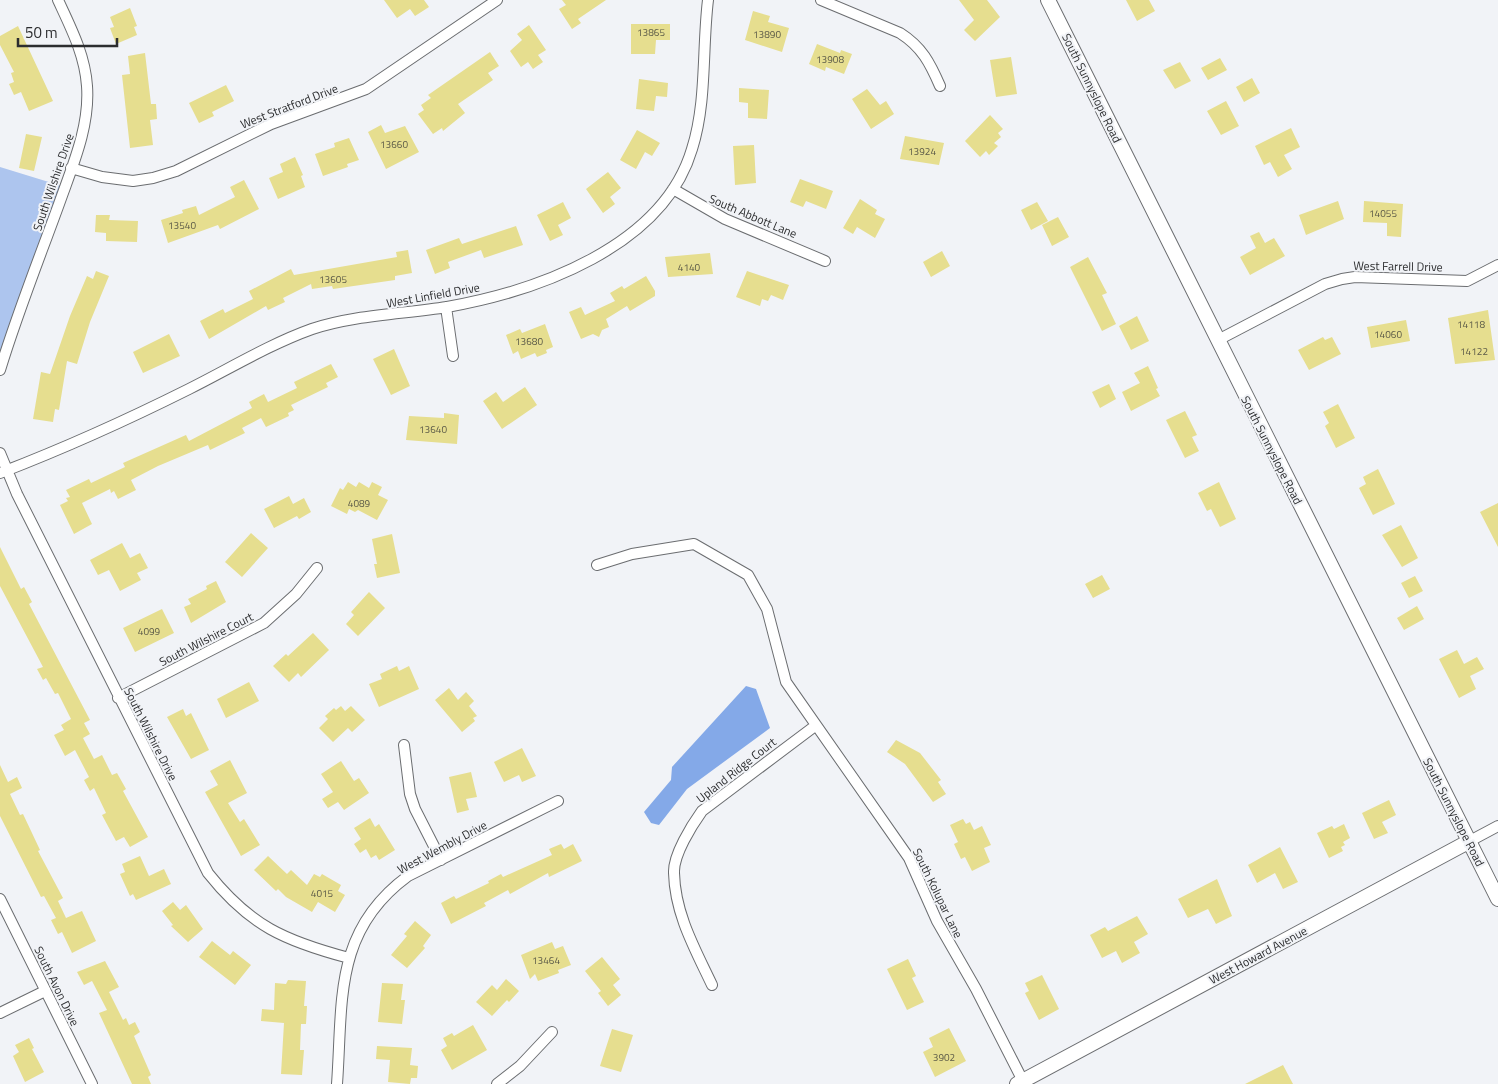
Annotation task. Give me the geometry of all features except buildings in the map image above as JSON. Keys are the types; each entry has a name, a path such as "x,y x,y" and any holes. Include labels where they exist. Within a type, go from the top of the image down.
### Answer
{"street":[{"name":"South Wilshire Drive","path":"0,370 84,130 87,88 84,62 79,46 58,0"},
{"name":"West Stratford Drive","path":"72,168 102,177 133,180 153,178 176,171 271,124 366,89 497,0"},
{"name":"West Linfield Drive","path":"3,472 119,424 306,332 334,324 446,307 516,290 579,264 627,237 643,225 659,209 673,189 692,152 698,130 708,0"},
{"path":"821,0 900,33 912,41 926,55 940,86"},
{"name":"South Sunnyslope Road","path":"1048,0 1498,899"},
{"name":"South Abbott Lane","path":"673,189 725,219 825,261"},
{"name":"West Farrell Drive","path":"1218,340 1325,284 1342,278 1386,277 1467,281 1498,265"},
{"path":"446,307 453,356"},
{"name":"South Wilshire Drive","path":"0,453 3,472 198,856 223,892 242,911 285,938 348,958"},
{"name":"South Kolupar Lane","path":"598,565 632,554 694,544 727,561 748,575 767,609 786,682 909,858 938,921 976,989 1020,1083"},
{"name":"South Wilshire Court","path":"118,698 264,623 285,605 317,568"},
{"name":"Upland Ridge Court","path":"712,985 682,920 674,871 688,829 702,811 815,726"},
{"path":"404,745 410,794 415,809 440,860"},
{"name":"West Wembly Drive","path":"337,1084 344,983 348,958 357,934 378,902 408,876 558,802"},
{"name":"West Howard Avenue","path":"1020,1083 1498,826"},
{"name":"South Avon Drive","path":"0,899 92,1084"},
{"path":"0,1013 45,991"},
{"path":"497,1084 520,1066 552,1032"}],"shaded area":[{"path":"0,167 65,187 0,370"},
{"path":"746,686 756,689 770,728 687,789 659,825 651,823 644,812 671,780 672,767"}]}
